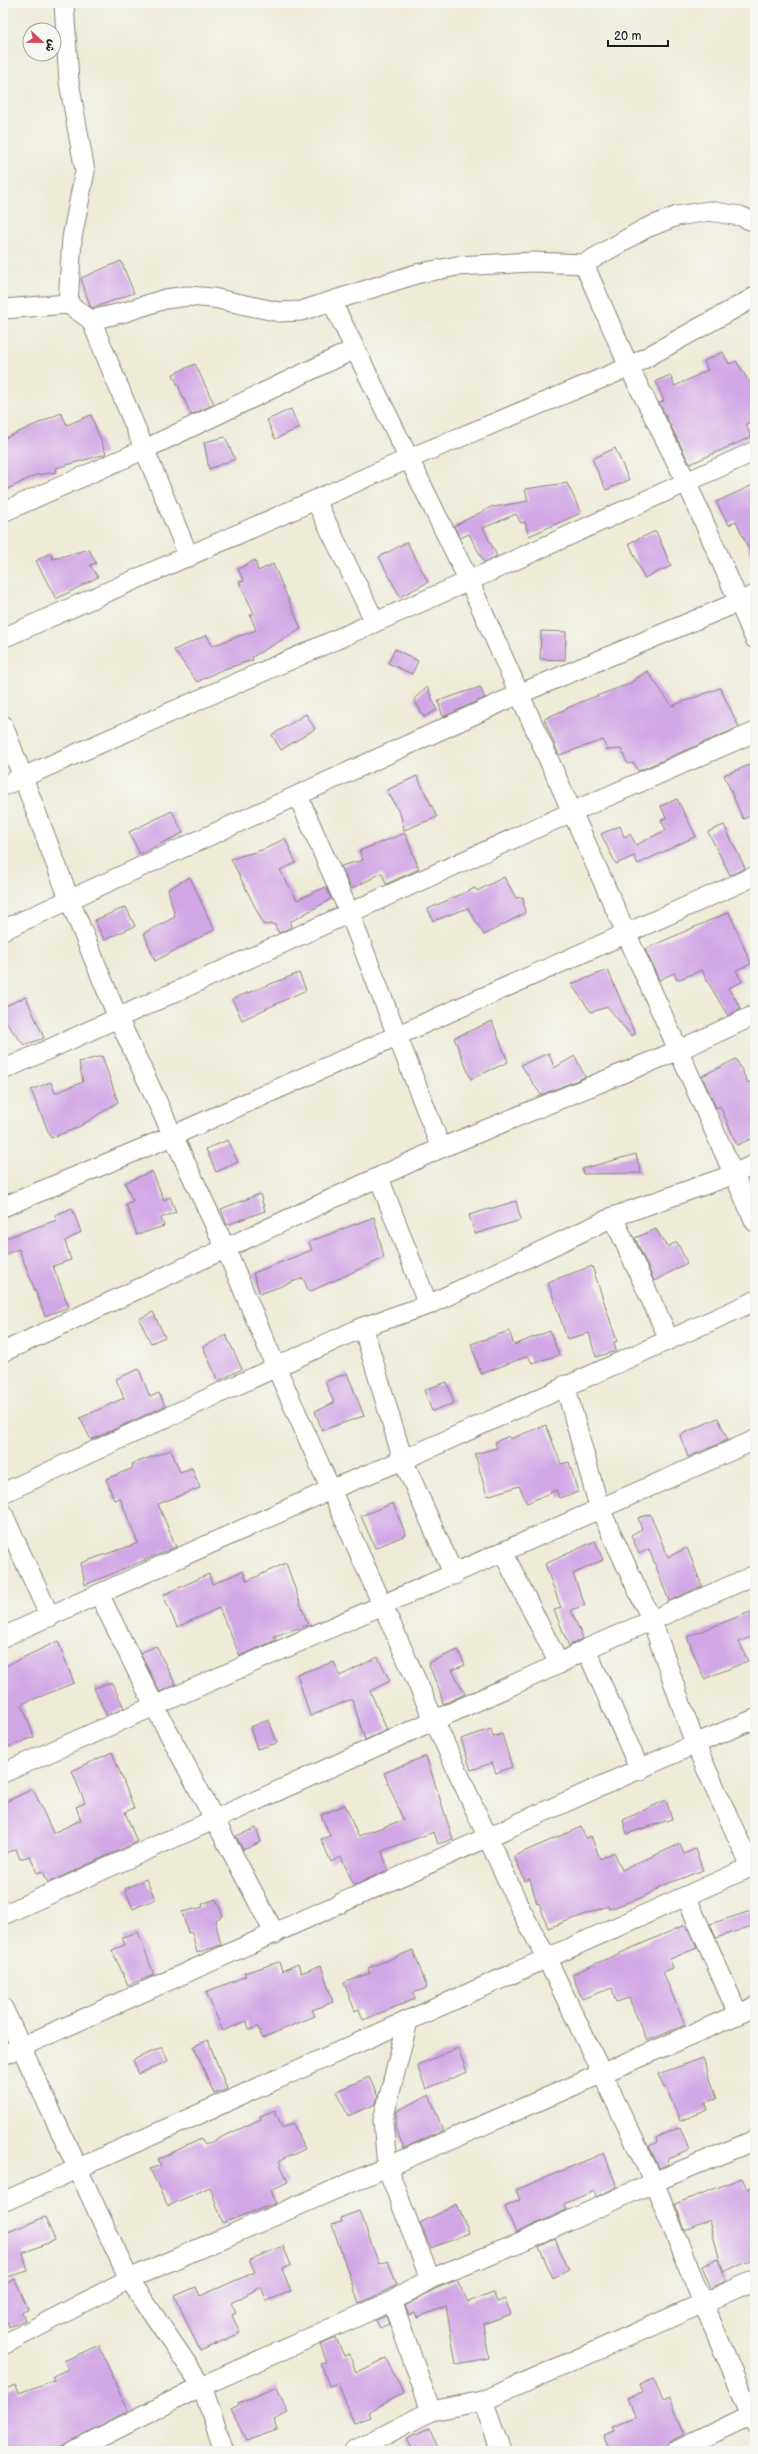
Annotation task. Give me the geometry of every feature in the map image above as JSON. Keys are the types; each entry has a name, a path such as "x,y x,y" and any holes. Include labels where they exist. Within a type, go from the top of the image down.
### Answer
{"street":[{"path":"64,3 69,82 85,170 72,238 68,304"},
{"path":"91,320 125,312 165,298 188,296 220,299 279,312 301,311 416,274 457,266 532,262 584,264 644,229 677,216 709,212 740,216 755,222"},
{"path":"584,264 630,367 687,483 747,599 755,639"},
{"path":"3,638 316,501 408,459 630,367 755,297"},
{"path":"332,302 469,581 679,1050 732,1175 755,1222"},
{"path":"3,309 68,304 91,320 143,450 189,557"},
{"path":"3,512 143,450 355,349"},
{"path":"3,786 469,581 687,483 755,450"},
{"path":"316,501 375,622"},
{"path":"3,930 70,901 519,694 747,599"},
{"path":"3,725 70,901 118,1018 225,1247 276,1367 520,1908 546,1957 654,2182 702,2303 754,2417 676,2451"},
{"path":"3,1070 349,912 755,732"},
{"path":"298,796 349,912 398,1034 441,1148"},
{"path":"3,1207 172,1136 755,876"},
{"path":"3,1352 225,1247 379,1178 441,1148 679,1050 755,1015"},
{"path":"3,1493 363,1327 428,1305 613,1217 732,1175 755,1164"},
{"path":"379,1178 428,1305"},
{"path":"613,1217 669,1339"},
{"path":"3,1637 332,1489 403,1460 565,1385 755,1301"},
{"path":"363,1327 403,1460 454,1575"},
{"path":"3,2202 408,2021 546,1957 753,1866 694,1744 652,1621 599,1507 565,1385"},
{"path":"3,1774 454,1575 599,1507 755,1440"},
{"path":"3,1514 50,1616"},
{"path":"503,1552 558,1664"},
{"path":"3,1915 558,1664 586,1648 652,1621 755,1575"},
{"path":"99,1594 155,1707 215,1818 274,1934"},
{"path":"586,1648 640,1770"},
{"path":"3,2055 640,1770 694,1744 755,1720"},
{"path":"686,1896 738,2014"},
{"path":"3,2345 129,2279 755,2006"},
{"path":"3,2008 22,2046 129,2279 202,2386 224,2451"},
{"path":"408,2021 383,2120 387,2167 430,2279"},
{"path":"73,2451 202,2386 392,2301 430,2279 523,2242 654,2182 755,2140"},
{"path":"354,2451 430,2410 483,2401 755,2280"},
{"path":"392,2301 430,2410"},
{"path":"483,2401 501,2451"}],"building":[{"path":"121,261 134,293 93,308 90,306 81,278"},
{"path":"723,352 729,364 736,361 755,391 755,420 746,424 751,437 690,464 659,403 664,401 656,381 670,375 675,386 708,370 704,361"},
{"path":"195,364 214,404 191,415 173,374"},
{"path":"291,409 299,428 275,439 267,420"},
{"path":"61,413 67,425 91,415 106,454 56,468 57,472 36,475 3,491 3,439"},
{"path":"225,437 235,459 209,469 204,442"},
{"path":"615,448 629,480 606,490 592,459"},
{"path":"567,483 581,513 529,536 525,522 521,523 516,514 483,528 497,556 484,562 469,534 460,538 454,526 493,506 528,501 525,489"},
{"path":"755,484 755,563 736,521 729,525 716,502"},
{"path":"656,531 671,566 644,578 629,543"},
{"path":"407,542 428,582 400,597 379,557"},
{"path":"89,549 96,563 90,565 98,577 56,599 36,561 50,553 53,559"},
{"path":"255,560 258,571 273,564 301,629 252,657 253,660 221,670 197,682 174,650 207,635 212,646 256,630 250,615 254,613 239,582 244,581 238,569"},
{"path":"541,631 566,632 565,660 540,659"},
{"path":"395,649 418,661 412,674 388,663"},
{"path":"647,671 672,706 720,688 739,727 638,771 634,763 628,764 621,749 607,750 603,740 559,755 544,719 583,701 629,684"},
{"path":"427,687 437,710 424,717 414,699"},
{"path":"480,687 485,698 443,717 438,701"},
{"path":"306,714 315,729 281,750 272,735"},
{"path":"755,763 755,814 743,819 724,775"},
{"path":"417,776 437,817 404,830 401,816 387,790"},
{"path":"677,799 696,836 638,864 634,856 616,864 601,834 620,826 624,837 630,834 636,845 666,830 661,820 666,818 661,806"},
{"path":"172,811 183,833 140,854 129,832"},
{"path":"724,825 745,868 730,875 708,832"},
{"path":"405,833 419,869 386,884 382,873 351,889 341,866 363,860 359,851"},
{"path":"285,838 296,863 280,870 297,900 326,887 331,899 290,922 291,927 279,933 274,924 264,925 231,859 265,849"},
{"path":"190,877 214,930 155,961 144,933 175,917 168,889"},
{"path":"504,877 516,898 523,897 525,913 484,935 468,908 433,921 428,909 475,888 477,891"},
{"path":"126,907 135,926 104,940 95,920"},
{"path":"729,912 751,964 736,970 742,982 728,988 741,1008 728,1016 702,970 677,980 674,973 659,980 645,949"},
{"path":"608,970 635,1034 631,1036 608,1007 591,1012 571,984"},
{"path":"299,973 306,990 242,1020 232,999"},
{"path":"26,997 44,1038 24,1045 3,1019 3,1007"},
{"path":"492,1021 508,1062 471,1079 454,1038"},
{"path":"549,1053 554,1068 575,1056 585,1077 541,1095 521,1065"},
{"path":"102,1056 118,1102 77,1128 51,1138 31,1090 51,1082 55,1093 83,1082 79,1062"},
{"path":"736,1059 748,1083 755,1080 755,1137 737,1145 720,1106 716,1108 702,1076"},
{"path":"228,1140 238,1162 216,1172 206,1149"},
{"path":"636,1154 641,1173 583,1174 582,1169"},
{"path":"152,1171 164,1200 170,1197 176,1212 161,1218 164,1226 137,1235 126,1204 133,1201 125,1183"},
{"path":"260,1194 265,1211 227,1225 221,1209"},
{"path":"516,1201 521,1220 475,1234 469,1215"},
{"path":"72,1208 81,1232 65,1241 71,1260 53,1266 69,1307 45,1316 19,1249 3,1255 3,1239 57,1220 55,1215"},
{"path":"374,1217 384,1258 309,1292 303,1278 260,1294 253,1273 312,1250 309,1242"},
{"path":"656,1229 667,1247 677,1242 687,1263 654,1281 635,1238"},
{"path":"592,1266 617,1341 614,1342 616,1351 596,1357 589,1333 567,1339 548,1282"},
{"path":"153,1312 165,1337 151,1343 139,1319"},
{"path":"509,1331 514,1345 550,1331 559,1355 532,1363 528,1356 481,1374 471,1344"},
{"path":"226,1335 242,1369 218,1381 203,1347"},
{"path":"139,1369 150,1397 159,1393 165,1406 91,1440 80,1418 124,1398 116,1379"},
{"path":"347,1373 364,1416 322,1430 315,1411 334,1403 325,1382"},
{"path":"447,1382 454,1403 432,1411 424,1390"},
{"path":"718,1418 728,1440 688,1457 680,1435"},
{"path":"546,1425 561,1464 569,1462 578,1492 559,1498 556,1490 527,1503 519,1486 487,1496 475,1454 497,1448 495,1442 509,1436 510,1439"},
{"path":"171,1450 180,1472 192,1468 200,1488 158,1504 176,1547 85,1585 81,1563 138,1543 120,1498 114,1500 106,1479 133,1468 132,1464"},
{"path":"393,1503 406,1535 375,1548 361,1516"},
{"path":"650,1514 668,1557 687,1548 702,1586 669,1601 649,1549 639,1554 631,1535 642,1529 638,1518"},
{"path":"595,1541 603,1560 573,1574 585,1605 571,1610 583,1638 569,1646 554,1610 561,1608 545,1564"},
{"path":"286,1563 308,1625 274,1636 276,1640 240,1656 219,1608 177,1627 163,1595 209,1574 212,1584 243,1571 247,1581"},
{"path":"750,1612 755,1623 755,1635 739,1642 748,1661 704,1679 687,1637"},
{"path":"58,1641 74,1683 22,1704 34,1737 3,1749 3,1667"},
{"path":"156,1646 176,1685 160,1692 140,1653"},
{"path":"458,1650 465,1665 452,1670 465,1694 443,1704 440,1692 428,1663"},
{"path":"378,1657 390,1681 370,1691 387,1730 365,1740 352,1699 310,1716 297,1674 334,1662 340,1676"},
{"path":"112,1683 124,1708 107,1716 94,1688"},
{"path":"269,1720 277,1743 257,1749 250,1727"},
{"path":"491,1729 493,1737 502,1734 512,1767 496,1773 492,1763 471,1770 461,1739"},
{"path":"112,1752 134,1808 125,1812 137,1842 48,1883 43,1871 37,1873 30,1856 20,1859 16,1849 3,1854 3,1803 33,1789 53,1833 81,1820 76,1807 85,1803 72,1771"},
{"path":"426,1756 453,1839 438,1844 434,1832 382,1851 388,1870 354,1885 341,1857 331,1862 321,1839 330,1836 321,1815 345,1805 358,1836 403,1820 384,1773"},
{"path":"666,1800 672,1819 627,1834 623,1820"},
{"path":"581,1827 585,1838 591,1836 600,1859 614,1852 622,1870 680,1844 684,1854 695,1849 703,1870 662,1886 643,1897 609,1909 608,1906 548,1928 539,1903 537,1904 530,1879 525,1881 514,1856"},
{"path":"256,1828 261,1842 243,1850 236,1836"},
{"path":"146,1879 155,1899 133,1909 125,1889"},
{"path":"216,1899 223,1916 215,1920 221,1945 197,1953 192,1932 188,1933 182,1912 203,1907 202,1904"},
{"path":"751,1911 755,1925 716,1938 710,1924"},
{"path":"685,1925 697,1948 670,1959 673,1968 663,1972 685,2025 647,2041 629,1998 616,2002 612,1988 582,1999 572,1974"},
{"path":"138,1932 154,1975 128,1985 112,1950 125,1945 122,1937"},
{"path":"413,1950 427,1988 413,1993 415,1999 363,2020 359,2009 355,2011 344,1983 370,1973 368,1968"},
{"path":"279,1962 282,1971 298,1964 301,1973 321,1965 333,2002 312,2010 315,2016 262,2038 258,2027 249,2030 247,2021 223,2031 206,1992 246,1976 244,1973"},
{"path":"208,2040 227,2089 214,2094 194,2046"},
{"path":"162,2047 168,2061 139,2074 133,2060"},
{"path":"458,2048 467,2072 426,2089 417,2065"},
{"path":"703,2058 717,2099 705,2102 708,2110 680,2121 666,2087 664,2088 658,2074"},
{"path":"369,2077 378,2097 376,2104 348,2116 337,2091"},
{"path":"429,2095 443,2130 404,2148 395,2128 397,2111"},
{"path":"275,2110 282,2128 293,2123 305,2149 279,2161 288,2182 271,2190 276,2203 223,2223 210,2187 168,2206 150,2169 161,2165 158,2159 201,2139 205,2145 261,2119 260,2116"},
{"path":"680,2127 689,2150 667,2160 669,2164 659,2168 649,2146 657,2142 656,2138"},
{"path":"604,2153 617,2187 596,2197 594,2191 564,2204 567,2210 516,2233 505,2207 520,2200 516,2190"},
{"path":"742,2178 747,2189 755,2186 755,2259 723,2272 709,2220 685,2230 675,2204"},
{"path":"457,2204 469,2233 431,2248 420,2223"},
{"path":"359,2211 379,2264 388,2261 397,2285 359,2304 332,2225 341,2222 340,2218"},
{"path":"45,2217 55,2240 23,2253 28,2271 3,2278 3,2234"},
{"path":"555,2239 569,2270 553,2278 539,2247"},
{"path":"283,2246 291,2265 282,2269 291,2291 267,2301 261,2287 231,2303 236,2313 232,2315 240,2333 200,2351 175,2296 196,2287 200,2296 255,2272 249,2260"},
{"path":"718,2259 726,2281 711,2288 702,2266"},
{"path":"15,2279 28,2310 22,2312 25,2320 9,2327 3,2311 3,2285"},
{"path":"457,2280 468,2302 493,2292 497,2302 505,2299 511,2314 483,2324 489,2358 456,2364 446,2306 417,2318 415,2313 409,2315 405,2306 435,2289"},
{"path":"386,2316 389,2324 380,2328 376,2320"},
{"path":"336,2338 344,2356 349,2354 356,2372 386,2359 404,2393 368,2412 370,2417 354,2423 338,2383 329,2386 321,2364 327,2362 320,2345"},
{"path":"99,2345 128,2411 64,2445 47,2451 3,2451 3,2390 16,2385 19,2393 54,2380 53,2376 68,2369 64,2361"},
{"path":"654,2379 663,2402 670,2399 685,2434 671,2441 665,2451 610,2451 603,2435 613,2431 611,2427 635,2417 628,2397 643,2392 640,2384"},
{"path":"277,2387 288,2413 274,2420 277,2429 246,2440 231,2410 239,2406 238,2403"},
{"path":"429,2428 439,2451 413,2451 407,2438"}]}
